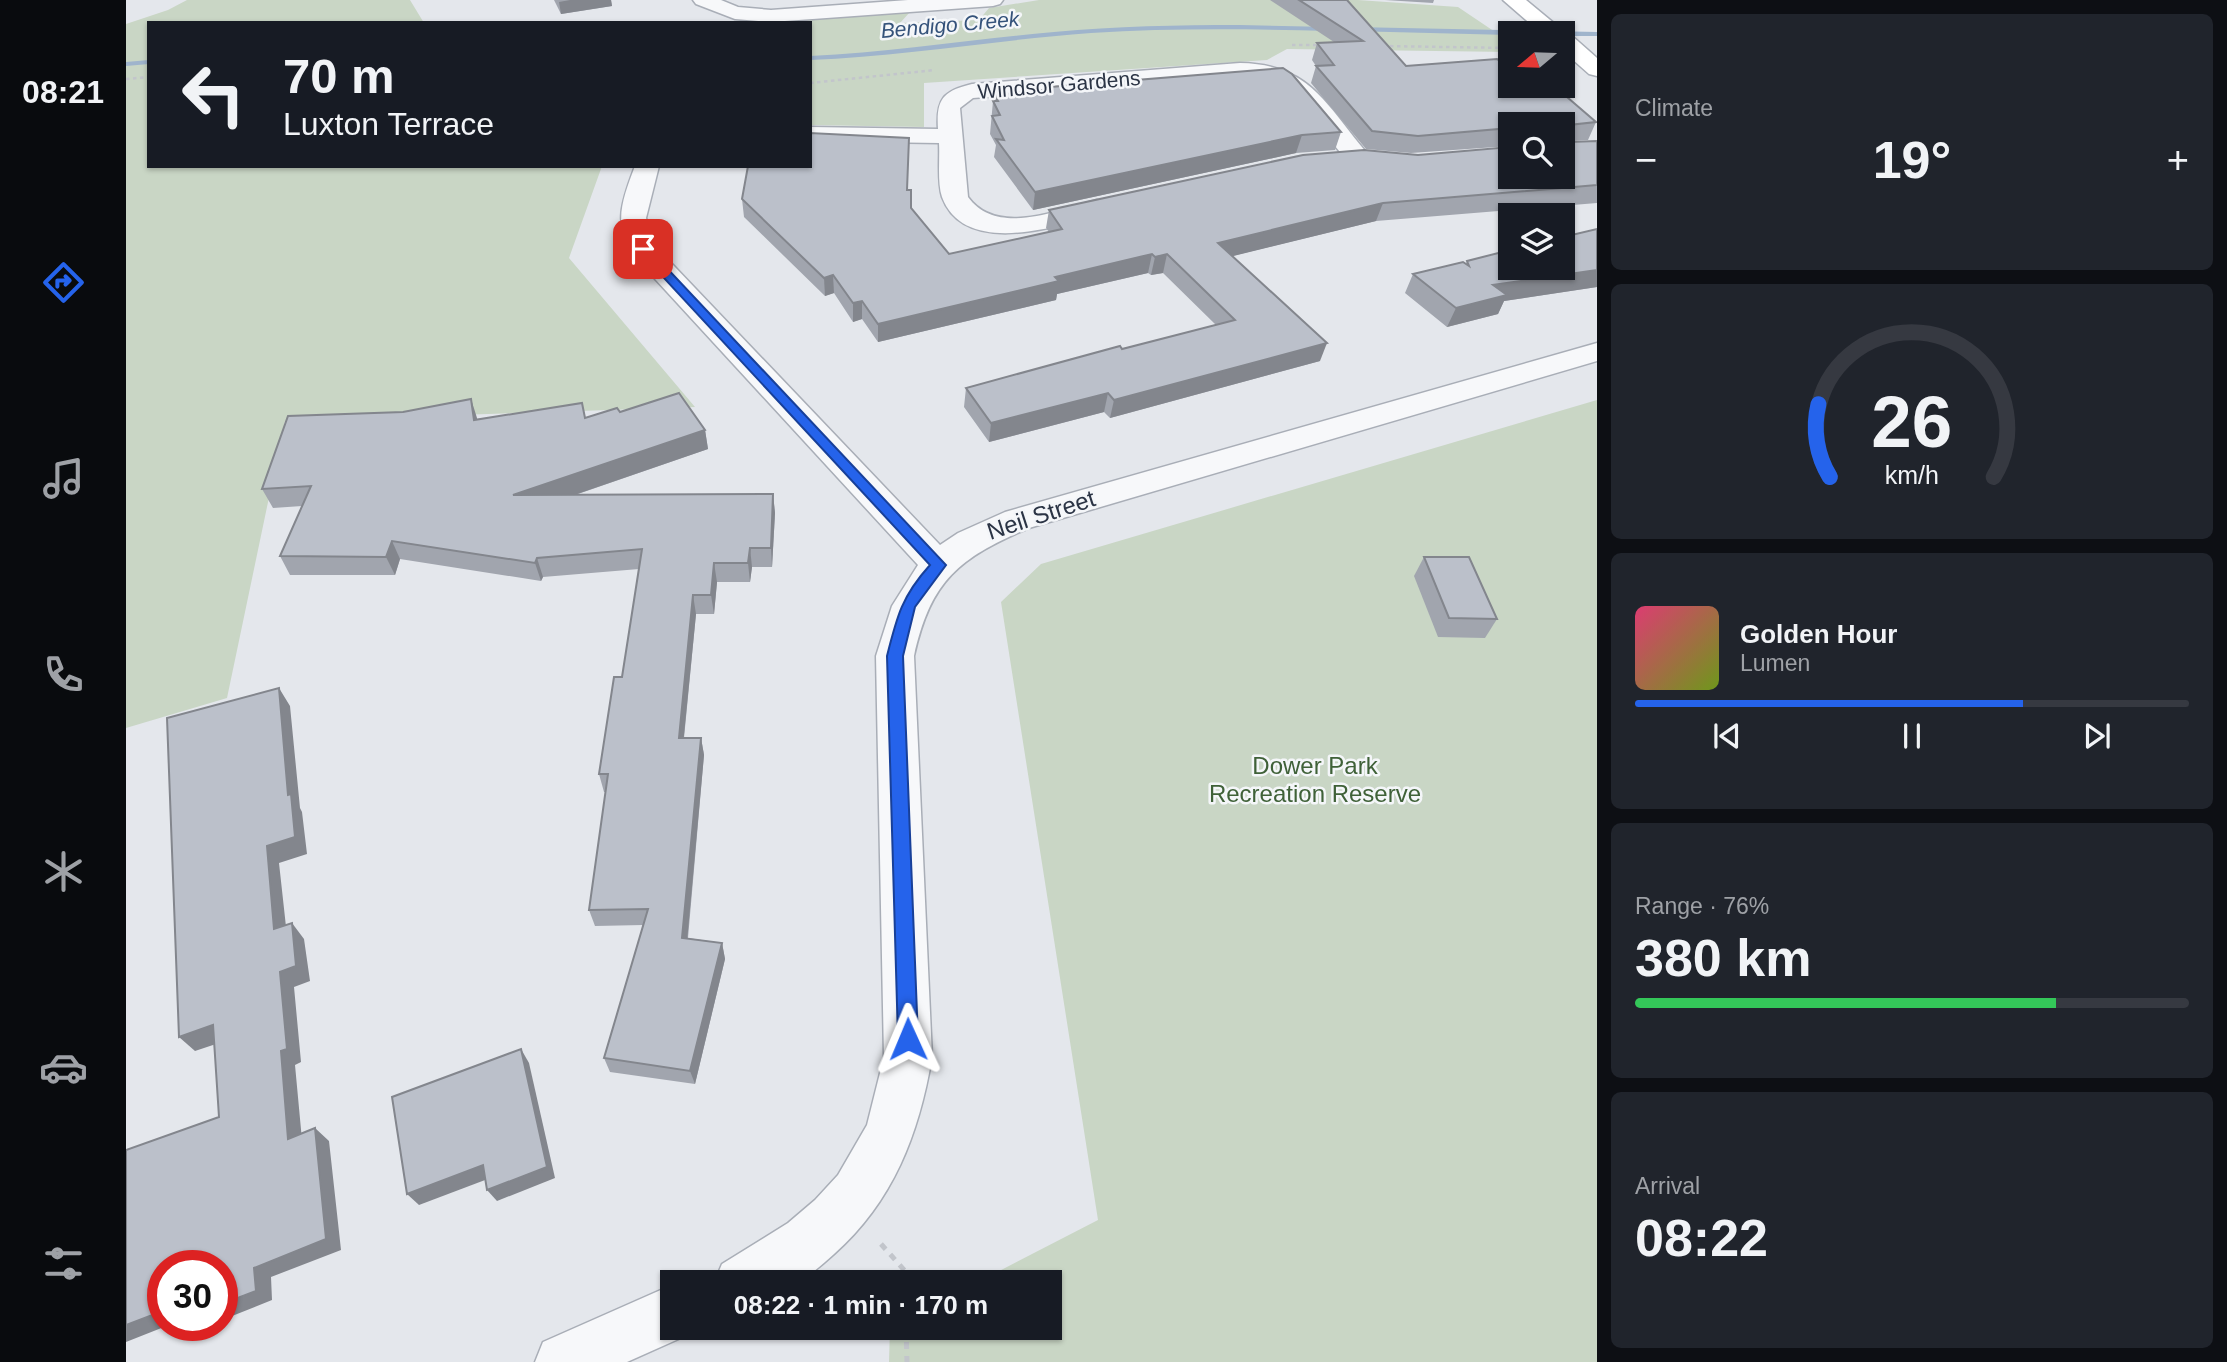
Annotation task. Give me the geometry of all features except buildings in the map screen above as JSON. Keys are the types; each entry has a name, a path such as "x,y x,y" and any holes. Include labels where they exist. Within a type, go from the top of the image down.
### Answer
{"street":[{"path":"702,0 725,11 771,16 993,0"},
{"path":"1513,0 1538,21"},
{"path":"1575,51 1597,69"},
{"name":"Windsor Gardens","path":"1116,204 1007,226 985,224 970,218 959,207 955,197 949,136 948,108 951,99 973,91 1255,70 1286,77 1297,85 1356,159"},
{"path":"812,134 949,136"},
{"path":"646,168 631,222 634,236 643,249 938,565"},
{"name":"Neil Street","path":"766,1270 817,1236 848,1205 873,1170 891,1133 903,1095 908,1057 895,656 908,606 921,584 938,565 974,538 1017,520 1597,352"},
{"path":"563,1362 660,1319"}],"path":[{"path":"126,79 147,77"},
{"path":"878,1240 904,1270"},
{"path":"906,1340 907,1362"}],"green space":[{"path":"187,0 410,0 423,21 147,21 147,168 601,168 569,258 695,407 285,421 227,698 126,728 126,24 168,10"},
{"path":"1039,0 1358,0 1458,7 1498,34 1498,52 1287,49 1267,60 924,83 924,127 812,125 812,21 789,21 910,12 900,23 979,20 989,8"},
{"name":"Dower Park Recreation Reserve","path":"1597,400 1597,1362 889,1362 890,1340 1062,1340 1062,1270 1001,1270 1098,1220 1001,602 1041,564"}],"waterway":[{"name":"Bendigo Creek","path":"812,58 1091,31 1210,27 1330,29"},
{"name":"Bendigo Creek","path":"1353,29 1597,34"},
{"name":"Bendigo Creek","path":"126,64 147,62"}],"route":[{"path":"643,249 938,565 921,584 908,606 895,656 908,1039"}]}
